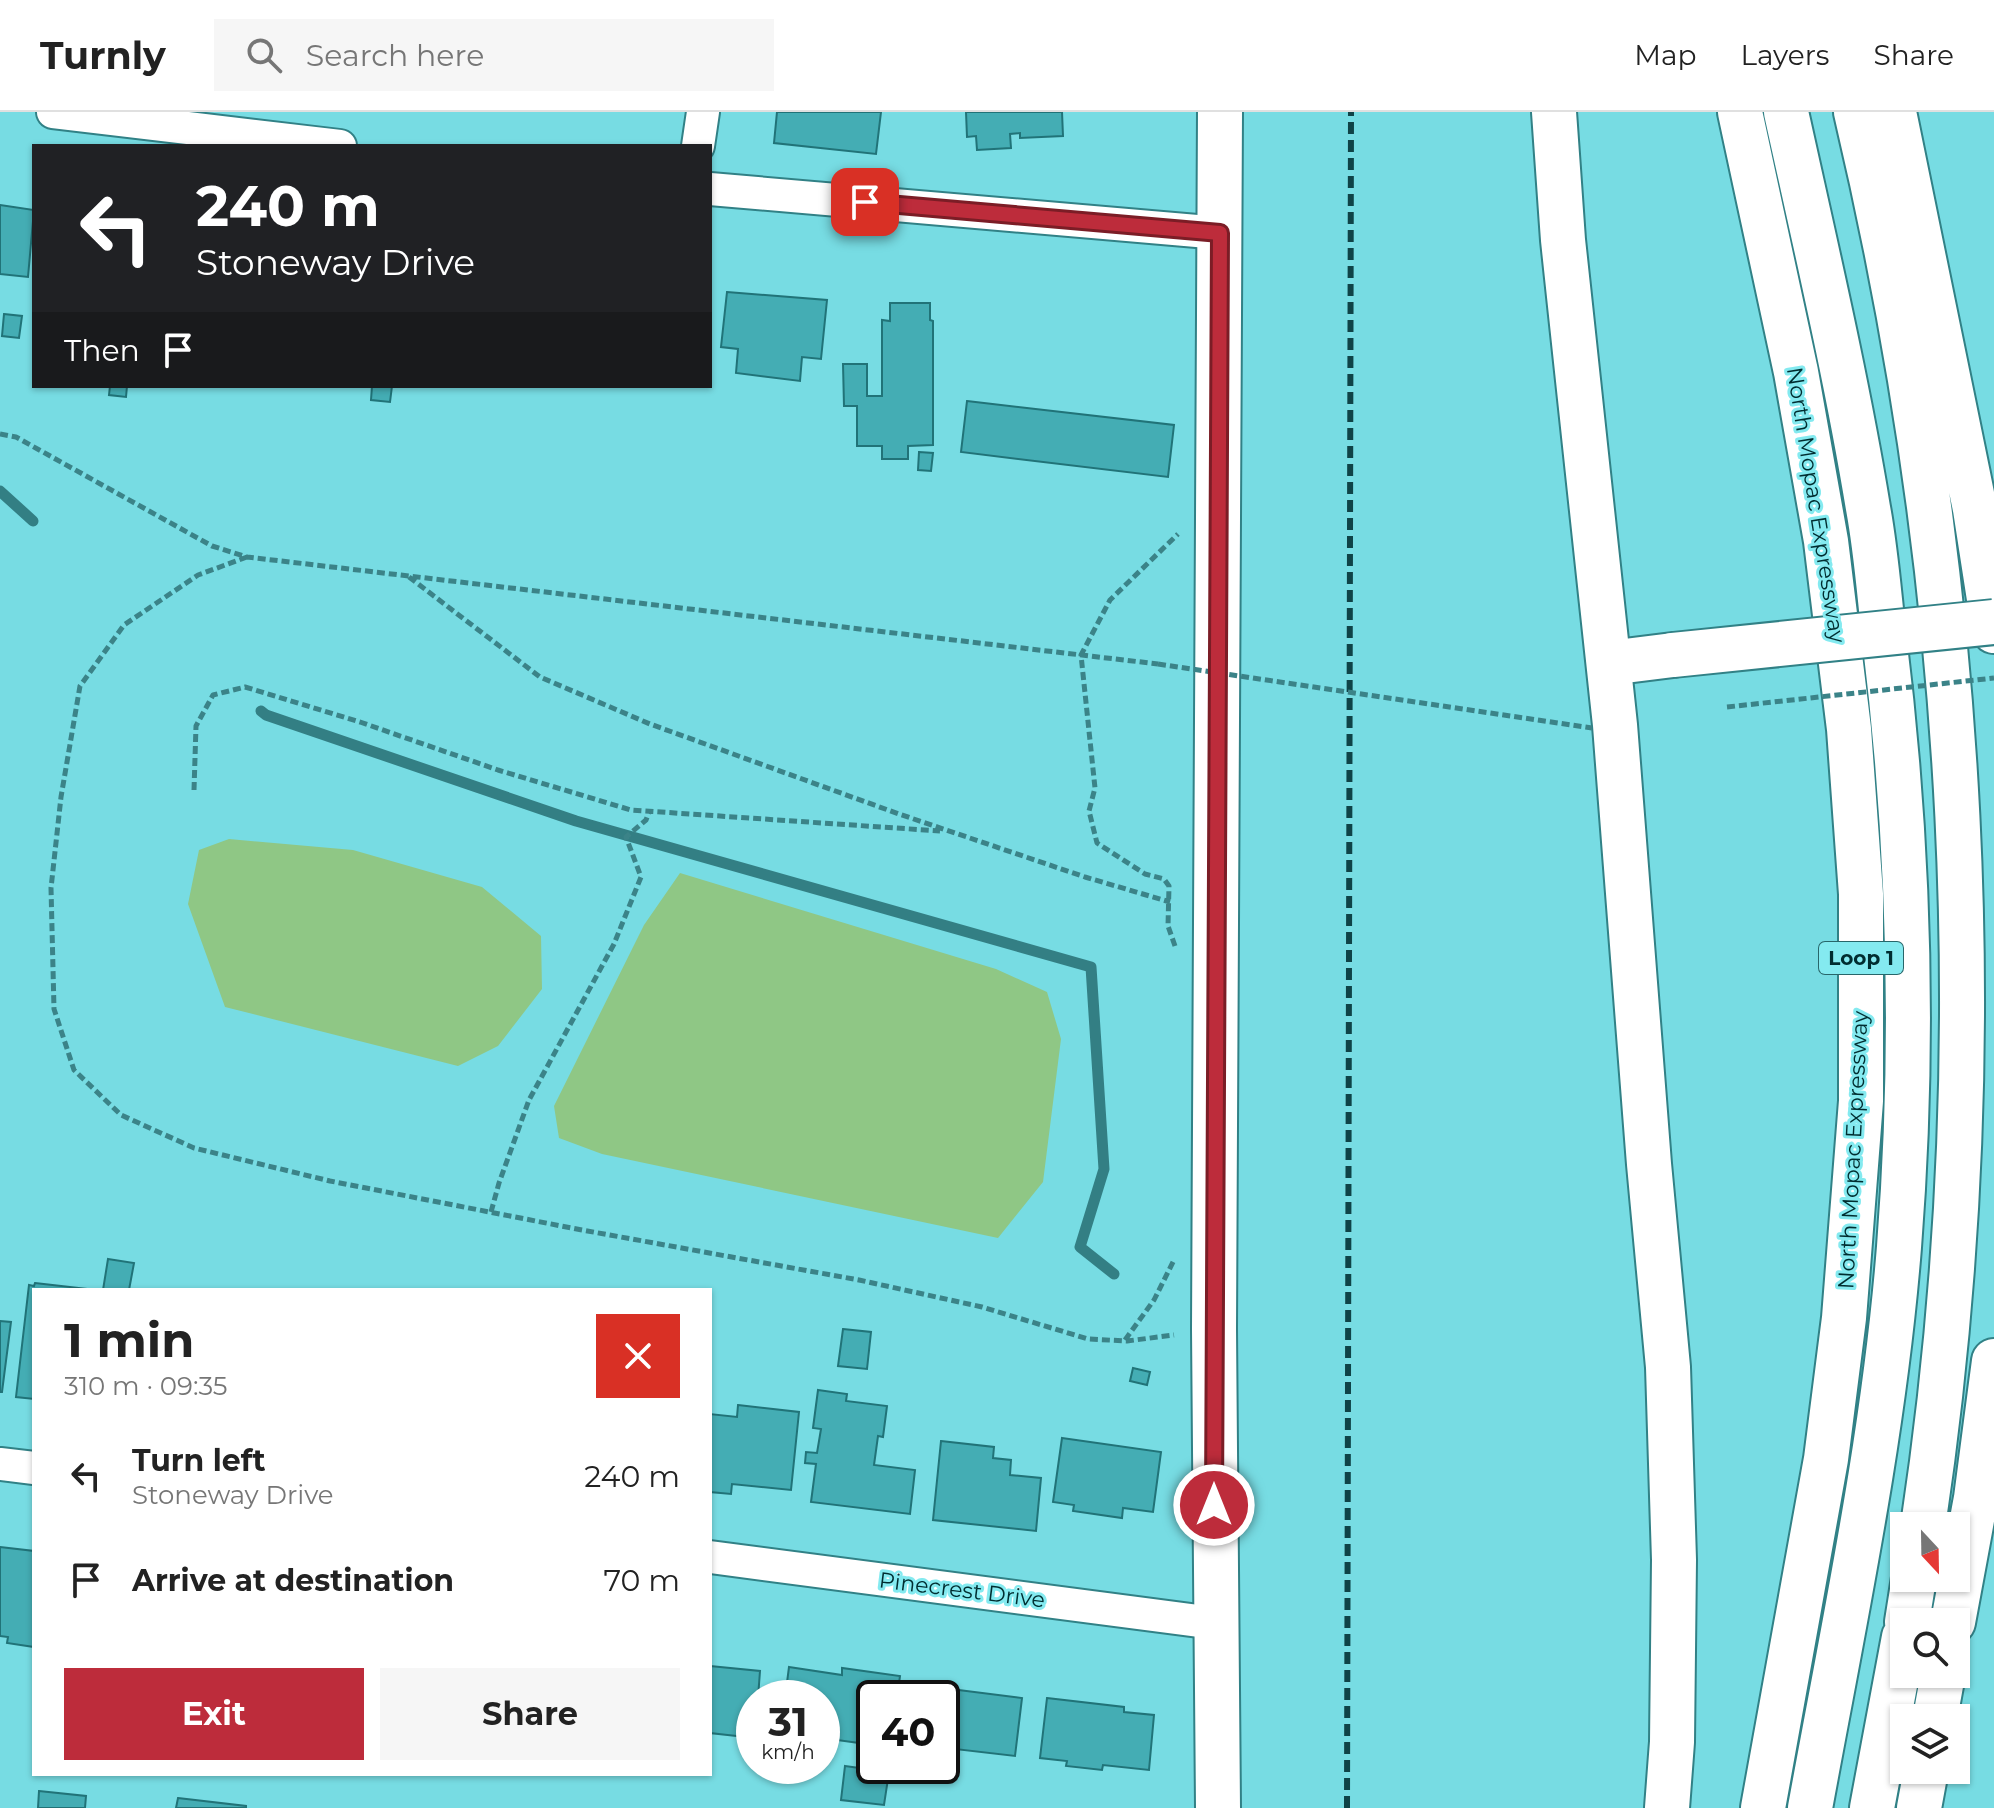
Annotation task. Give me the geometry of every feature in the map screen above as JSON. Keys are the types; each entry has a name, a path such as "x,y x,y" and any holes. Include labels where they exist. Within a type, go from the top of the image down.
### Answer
{"main road":[{"path":"1218,1808 1214,1623 1214,1329 1220,112"},
{"path":"1554,112 1563,240 1609,663 1668,1367 1674,1560 1672,1742 1667,1808"},
{"name":"North Mopac Expressway","path":"1740,112 1796,372 1826,541 1849,729 1861,894 1861,1101 1844,1318 1826,1459 1763,1808"},
{"path":"1786,112 1840,357 1869,512 1895,727 1905,886 1908,1074 1899,1247 1886,1368 1810,1808"},
{"path":"1856,112 1889,260 1928,477 1957,716 1967,879 1968,1070 1960,1243 1946,1371 1925,1512"},
{"path":"1894,112 1972,495 1994,631"},
{"path":"1609,663 1994,622"},
{"path":"1956,1608 1976,1498 1994,1361"},
{"path":"1872,1808 1894,1688"},
{"path":"1919,1808 1923,1784"}],"street":[{"path":"53,112 160,118 327,144"},
{"path":"698,144 703,112"},
{"path":"712,189 1220,233"},
{"path":"0,1464 32,1468"},
{"name":"Pinecrest Drive","path":"712,1557 1214,1623"}],"path":[{"path":"0,434 16,437 212,546 247,557 1158,664 1592,728"},
{"path":"407,575 540,677 650,724 949,831 1167,902 1169,886 1164,879 1145,874 1097,843 1089,811 1095,788 1081,655 1110,600 1170,544 1193,514 1218,502"},
{"path":"247,557 198,575 124,625 80,686 61,797 51,888 54,1009 74,1070 121,1115 194,1148 330,1181 859,1280 982,1307 1088,1339 1124,1340 1214,1329"},
{"path":"1727,707 1994,678"},
{"path":"194,790 196,726 213,695 245,687 360,722 513,775 631,810 949,831"},
{"path":"491,1212 529,1100 614,944 641,877 626,837 646,820 649,812"},
{"path":"1124,1340 1154,1300 1178,1252"}],"green space":[{"path":"229,839 353,850 482,887 541,936 542,989 498,1046 458,1066 225,1007 188,904 199,850"},
{"path":"680,873 996,969 1047,992 1061,1039 1043,1182 998,1238 602,1154 559,1138 554,1106 644,925"}],"building":[{"path":"777,112 881,112 876,154 774,143"},
{"path":"966,112 1062,112 1063,136 1020,138 1020,133 1010,134 1011,148 977,150 976,136 967,137"},
{"path":"0,205 32,210 28,277 0,274"},
{"path":"727,292 827,300 821,359 802,357 800,381 736,373 738,349 721,347"},
{"path":"890,303 930,303 930,320 933,321 933,445 908,446 908,459 882,459 882,446 857,446 857,406 844,406 843,364 867,364 867,396 882,396 882,320 890,321"},
{"path":"4,314 22,316 19,338 2,336"},
{"path":"110,388 127,388 126,397 109,395"},
{"path":"372,388 392,388 390,402 371,400"},
{"path":"967,401 1174,425 1168,477 961,452"},
{"path":"919,452 933,453 931,471 918,470"},
{"path":"108,1259 134,1263 129,1288 103,1288"},
{"path":"35,1283 79,1288 32,1288 32,1399 16,1397 29,1285 34,1286"},
{"path":"0,1321 11,1322 2,1392 0,1392"},
{"path":"843,1329 871,1332 867,1369 838,1366"},
{"path":"1133,1368 1150,1372 1147,1385 1130,1381"},
{"path":"818,1390 847,1394 846,1401 887,1406 883,1437 878,1436 874,1465 915,1470 910,1514 811,1502 816,1464 805,1463 806,1452 817,1453 821,1429 813,1428"},
{"path":"738,1405 799,1412 791,1490 732,1484 731,1494 712,1492 712,1414 737,1417"},
{"path":"1062,1438 1161,1452 1153,1512 1123,1508 1122,1518 1073,1511 1074,1505 1053,1502"},
{"path":"941,1441 994,1447 993,1458 1011,1460 1010,1475 1041,1478 1036,1531 933,1520"},
{"path":"0,1547 32,1551 32,1647 7,1643 8,1637 0,1636"},
{"path":"712,1666 760,1671 759,1680 736,1680 736,1736 712,1733"},
{"path":"789,1667 842,1675 842,1668 900,1676 899,1680 856,1680 856,1743 840,1740 840,1680 787,1680"},
{"path":"960,1690 1022,1698 1015,1756 960,1750"},
{"path":"1047,1698 1124,1707 1124,1712 1154,1715 1149,1770 1103,1765 1102,1770 1066,1766 1067,1761 1040,1758"},
{"path":"845,1766 856,1768 856,1784 887,1784 884,1805 841,1800"},
{"path":"39,1791 86,1796 85,1808 38,1808"},
{"path":"178,1798 246,1806 246,1808 176,1808"}],"waterway":[{"path":"0,491 33,521"},
{"path":"261,711 576,821 1091,967 1104,1169 1080,1247 1114,1274"}],"railway":[{"path":"1347,1808 1351,112"}],"route":[{"path":"865,202 1220,233 1214,1505"}]}
